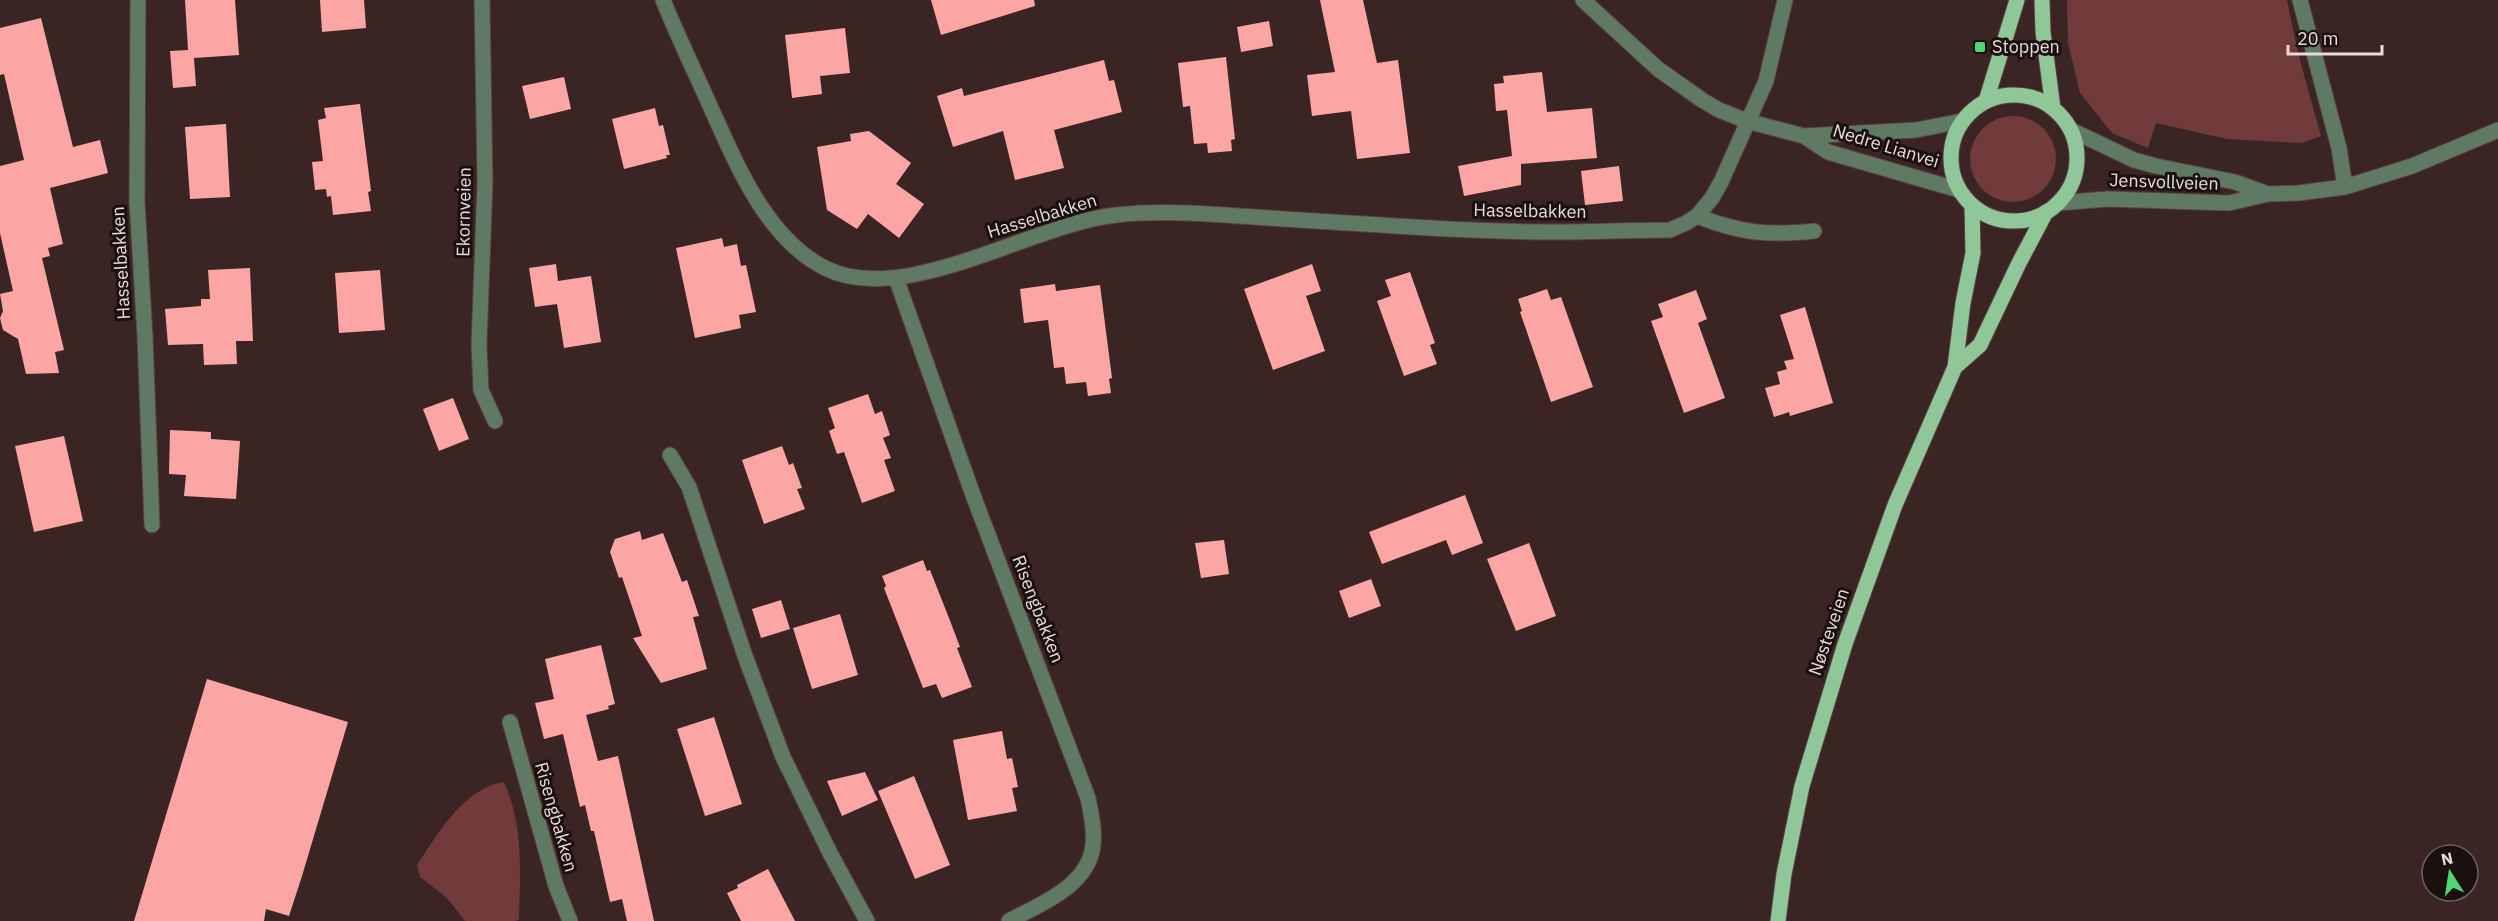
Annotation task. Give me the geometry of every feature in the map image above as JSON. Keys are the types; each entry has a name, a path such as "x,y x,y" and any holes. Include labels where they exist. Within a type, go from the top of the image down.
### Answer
{"main road":[{"path":"1986,101 2017,0"},
{"path":"2042,0 2043,32 2053,108"},
{"path":"2018,94 2040,100 2053,108 2071,130 2075,143 2076,166 2068,192 2052,208 2026,220 2005,221 1982,213 1972,206 1959,190 1951,169 1950,154 1953,140 1962,121 1986,101 2018,94"},
{"name":"Nøsteveien","path":"1778,921 1784,874 1802,786 1845,644 1895,505 1955,368 1963,303 1973,253 1972,206"},
{"name":"Nøsteveien","path":"1955,368 1980,345 2019,263 2052,208"}],"street":[{"name":"Hasselbakken","path":"138,0 137,202 152,525"},
{"name":"Ekornveien","path":"482,0 485,182 480,345 481,390 495,421"},
{"name":"Hasselbakken","path":"663,0 732,153 752,191 774,224 797,249 826,269 843,276 860,278 896,278 936,269 1082,221 1116,215 1199,214 1452,229 1557,232 1670,230 1697,216 1717,190 1747,121"},
{"name":"Nedre Lianvei","path":"1583,0 1658,69 1719,110 1747,121 1804,136 1916,130 1962,121"},
{"path":"1747,121 1766,81 1785,0"},
{"path":"2300,0 2337,139 2345,187"},
{"name":"Jensvollveien","path":"2071,130 2134,160 2235,182 2268,194"},
{"name":"Jensvollveien","path":"2052,208 2108,199 2229,203 2268,194 2345,187 2412,166 2498,130"},
{"name":"Nedre Lianvei","path":"1804,136 1828,152 1959,190"},
{"path":"1697,216 1727,228 1747,232 1770,234 1814,231"},
{"name":"Risengbakken","path":"896,278 973,495 1088,798 1093,825 1093,847 1087,866 1074,882 1009,921"},
{"path":"670,455 689,488 745,656 783,757 830,853 867,921"},
{"name":"Risengbakken","path":"510,722 553,876 570,921"}],"shaded area":[{"path":"2067,0 2287,0 2298,53 2321,136 2302,143 2227,139 2156,123 2148,148 2112,133 2080,93 2068,43"},
{"path":"2013,116 2037,123 2049,135 2056,159 2049,183 2037,195 2013,202 1989,195 1977,183 1970,159 1977,135 1989,123"},
{"path":"504,782 518,832 519,919 516,921 465,921 447,898 420,877 417,865 443,827 464,803 489,786"}],"building":[{"path":"185,0 235,0 239,55 194,58 196,86 173,88 170,51 188,50"},
{"path":"320,0 364,0 366,28 322,32"},
{"path":"931,0 1034,0 1035,6 941,35"},
{"path":"1320,0 1363,0 1377,63 1398,60 1410,153 1357,159 1351,111 1312,116 1307,75 1335,72"},
{"path":"41,18 73,147 100,140 108,173 50,188 63,244 48,248 50,256 42,258 64,350 55,352 59,373 26,374 18,339 3,330 0,318 3,311 0,294 13,291 0,233 0,166 24,160 4,74 0,75 0,28"},
{"path":"1269,21 1273,46 1241,52 1237,27"},
{"path":"845,28 850,73 820,76 822,94 792,98 785,35"},
{"path":"1226,57 1235,139 1231,140 1232,151 1208,153 1207,143 1194,144 1190,106 1183,107 1178,63"},
{"path":"1104,60 1109,81 1114,80 1122,112 1054,130 1064,168 1015,180 1003,131 953,147 937,96 962,88 964,96"},
{"path":"1542,72 1547,112 1592,108 1597,158 1521,164 1521,185 1464,196 1458,166 1512,156 1507,110 1496,111 1494,84 1504,83 1503,76"},
{"path":"564,77 571,109 530,119 522,86"},
{"path":"360,104 371,191 368,192 371,211 333,215 331,196 327,197 326,189 315,190 312,162 323,161 318,120 326,118 324,108"},
{"path":"655,108 659,126 663,125 670,155 666,155 667,158 624,169 612,119"},
{"path":"226,124 230,197 190,199 185,127"},
{"path":"869,131 911,163 896,184 924,204 899,238 868,214 857,229 827,210 817,147 851,141 850,134"},
{"path":"1619,166 1623,201 1585,205 1581,171"},
{"path":"722,238 724,247 737,244 741,266 746,265 756,312 739,315 741,328 695,338 676,248"},
{"path":"556,264 558,281 591,276 601,342 564,348 557,304 535,307 529,268"},
{"path":"1312,264 1321,291 1306,296 1325,351 1273,370 1244,289"},
{"path":"250,268 253,341 236,341 237,364 204,365 203,344 168,345 165,309 201,306 201,299 210,299 208,270"},
{"path":"380,270 385,330 339,333 335,273"},
{"path":"1410,272 1435,343 1430,345 1437,364 1404,376 1377,301 1391,296 1385,280"},
{"path":"1055,284 1056,291 1100,285 1112,378 1109,379 1111,393 1088,396 1086,382 1066,384 1064,367 1054,368 1048,320 1024,323 1020,289"},
{"path":"1547,289 1551,300 1561,297 1593,387 1551,402 1520,312 1522,311 1518,299"},
{"path":"1696,290 1707,319 1698,323 1725,398 1684,413 1651,321 1663,317 1658,304"},
{"path":"1805,307 1833,403 1790,416 1789,412 1774,417 1765,388 1780,384 1777,372 1787,369 1784,361 1794,359 1780,315"},
{"path":"868,394 875,414 882,411 890,435 883,438 891,458 884,460 895,491 862,503 844,452 837,454 829,431 835,428 828,408"},
{"path":"453,398 469,439 439,451 423,409"},
{"path":"170,430 211,432 211,439 240,441 236,499 184,496 186,475 169,474"},
{"path":"64,436 83,521 34,532 15,446"},
{"path":"782,446 789,465 793,463 802,488 797,489 805,509 764,524 742,460"},
{"path":"1465,495 1483,543 1452,555 1446,540 1382,564 1369,532"},
{"path":"640,531 642,540 663,533 682,582 687,580 699,616 693,617 707,669 661,683 633,638 642,636 622,577 619,578 610,552 615,539"},
{"path":"1224,540 1229,574 1201,578 1195,543"},
{"path":"1529,543 1556,616 1516,631 1487,559"},
{"path":"923,560 927,571 930,570 949,618 960,647 957,648 972,687 942,698 936,684 923,688 884,588 886,586 882,576"},
{"path":"1371,579 1381,606 1349,618 1339,591"},
{"path":"781,600 790,629 761,638 752,609"},
{"path":"840,614 858,675 812,689 793,628"},
{"path":"601,645 615,704 608,706 609,709 586,715 598,761 618,756 654,921 627,921 622,899 610,902 594,831 591,831 585,805 580,807 563,734 544,739 535,703 554,699 545,659"},
{"path":"207,679 348,722 302,876 289,916 266,909 264,921 134,921"},
{"path":"714,717 742,804 705,816 677,729"},
{"path":"1002,731 1007,759 1012,758 1018,787 1012,788 1017,811 968,820 953,740"},
{"path":"865,772 878,800 842,816 827,781"},
{"path":"914,776 950,865 915,879 878,791"},
{"path":"768,869 795,921 741,921 727,893 738,888 737,885"}],"place":[{"name":"Stoppen","path":"1980,47"}]}
